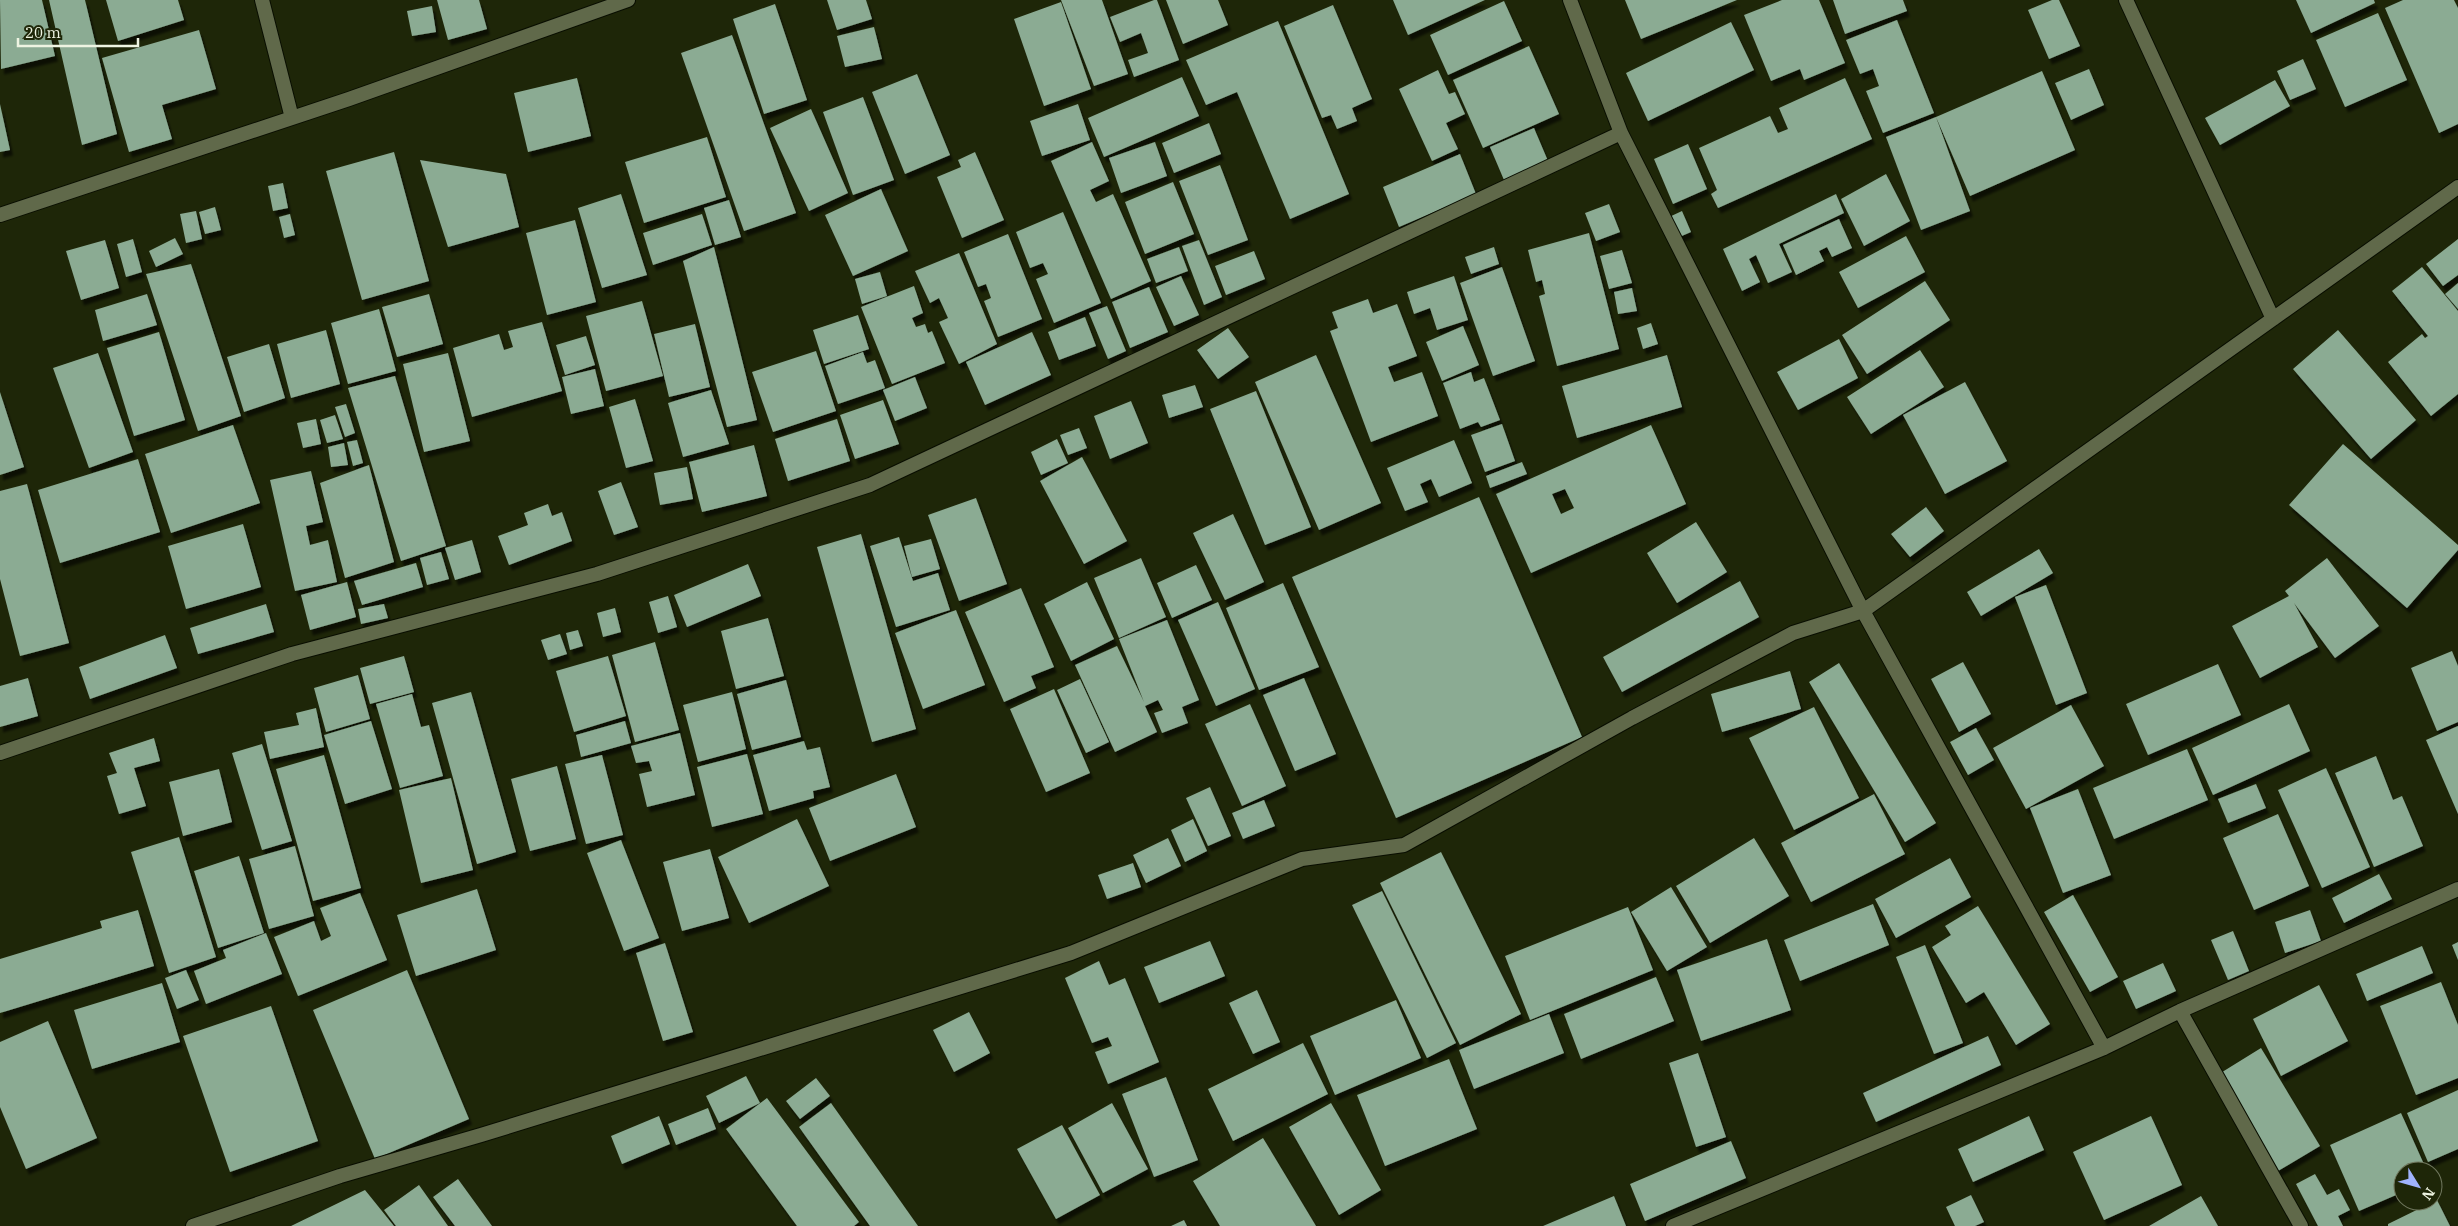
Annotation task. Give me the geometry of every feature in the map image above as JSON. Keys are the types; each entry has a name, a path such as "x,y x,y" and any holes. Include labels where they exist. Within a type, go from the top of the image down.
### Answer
{"street":[{"path":"262,0 292,118"},
{"path":"0,216 292,118 628,0"},
{"path":"1570,0 1621,133 1862,611 2104,1048"},
{"path":"2126,0 2273,319"},
{"path":"0,753 292,654 597,574 870,485 1621,133"},
{"path":"193,1226 340,1176 481,1135 1071,953 1302,859 1404,844 1632,718 1792,633 1862,611 2458,188"},
{"path":"1673,1226 2104,1048 2180,1011 2458,889"},
{"path":"2180,1011 2301,1226"}],"building":[{"path":"0,0 42,0 55,56 1,69"},
{"path":"49,0 85,0 117,134 82,145"},
{"path":"106,0 178,0 184,20 118,41"},
{"path":"437,0 479,0 487,29 448,40"},
{"path":"827,0 866,0 872,19 837,30"},
{"path":"1061,0 1102,0 1128,74 1094,86"},
{"path":"1157,0 1179,60 1134,77 1128,60 1148,53 1141,33 1120,42 1110,17"},
{"path":"1166,0 1218,0 1228,25 1183,44"},
{"path":"1393,0 1485,0 1408,35"},
{"path":"1625,0 1737,0 1641,39"},
{"path":"1782,0 1819,0 1845,63 1804,80 1800,69 1771,81 1744,15"},
{"path":"1833,0 1903,0 1907,11 1845,34"},
{"path":"2052,0 2059,0 2080,46 2049,59 2028,10"},
{"path":"2296,0 2374,0 2375,3 2311,33"},
{"path":"2403,0 2454,0 2458,8 2458,124 2439,133 2385,8"},
{"path":"1504,1 1522,41 1448,75 1430,35"},
{"path":"1061,2 1091,89 1044,106 1014,19"},
{"path":"775,4 807,100 764,114 733,19"},
{"path":"1333,5 1372,99 1352,108 1357,121 1337,129 1331,115 1322,118 1284,26"},
{"path":"432,6 436,32 412,36 407,11"},
{"path":"2378,13 2407,80 2345,107 2316,40"},
{"path":"1897,20 1934,113 1883,133 1866,91 1879,86 1873,69 1860,74 1846,40"},
{"path":"1278,21 1349,194 1290,219 1237,92 1206,105 1186,60"},
{"path":"1731,22 1754,70 1648,121 1626,73"},
{"path":"874,27 882,59 845,67 837,36"},
{"path":"199,30 216,89 162,105 172,139 129,152 102,58"},
{"path":"732,35 796,213 744,231 681,53"},
{"path":"1529,46 1559,114 1483,148 1453,80"},
{"path":"2303,59 2316,89 2290,100 2277,71"},
{"path":"2089,69 2104,105 2071,120 2055,83"},
{"path":"1438,70 1449,94 1455,92 1465,114 1446,123 1458,149 1432,161 1399,89"},
{"path":"2042,71 2075,150 1970,196 1936,117"},
{"path":"917,74 950,155 905,174 872,92"},
{"path":"1182,77 1199,116 1104,157 1088,118"},
{"path":"577,78 591,136 528,152 514,93"},
{"path":"1845,78 1872,139 1718,208 1711,194 1717,190 1699,148 1770,116 1778,133 1788,129 1779,108"},
{"path":"2275,80 2290,106 2220,145 2205,118"},
{"path":"863,97 894,180 853,195 823,112"},
{"path":"0,104 10,150 0,152"},
{"path":"1078,104 1090,140 1042,156 1030,121"},
{"path":"811,109 848,193 809,211 770,128"},
{"path":"1936,117 1970,211 1921,230 1886,137"},
{"path":"1209,123 1221,154 1174,173 1162,143"},
{"path":"1534,128 1548,161 1504,180 1490,147"},
{"path":"707,137 726,197 644,223 625,162"},
{"path":"1092,142 1109,181 1090,190 1096,202 1113,194 1151,281 1111,299 1051,161"},
{"path":"1155,142 1167,176 1121,193 1109,158"},
{"path":"1688,144 1707,189 1673,204 1654,159"},
{"path":"394,152 429,281 362,300 326,171"},
{"path":"975,152 1004,220 962,238 937,177 961,167 958,160"},
{"path":"1460,154 1476,194 1399,227 1383,187"},
{"path":"420,160 506,174 519,227 448,247"},
{"path":"1220,165 1248,240 1208,255 1179,181"},
{"path":"1886,174 1910,221 1864,246 1841,199"},
{"path":"1173,182 1194,234 1145,254 1125,202"},
{"path":"283,183 288,208 273,211 268,186"},
{"path":"881,189 908,251 853,276 825,215"},
{"path":"621,194 647,275 602,288 578,208"},
{"path":"1836,194 1844,213 1779,244 1792,272 1768,283 1756,255 1749,259 1760,282 1742,291 1723,249"},
{"path":"729,200 741,237 715,245 704,208"},
{"path":"1609,204 1620,232 1596,241 1585,213"},
{"path":"215,207 221,230 205,234 199,212"},
{"path":"196,211 202,239 186,243 180,214"},
{"path":"1682,211 1691,232 1677,238 1667,218"},
{"path":"1063,212 1101,303 1054,323 1036,279 1048,274 1043,263 1030,268 1016,232"},
{"path":"290,214 295,235 284,238 279,217"},
{"path":"702,214 712,245 653,265 643,233"},
{"path":"1839,219 1852,248 1832,257 1827,247 1819,251 1824,261 1796,275 1783,245"},
{"path":"575,220 596,302 547,315 526,233"},
{"path":"1589,233 1619,349 1557,366 1539,296 1545,294 1542,280 1536,282 1528,250"},
{"path":"1008,234 1042,319 998,337 984,301 991,298 986,284 978,287 964,252"},
{"path":"1906,236 1925,272 1858,308 1839,272"},
{"path":"175,238 183,254 156,267 149,251"},
{"path":"133,239 142,272 126,277 117,244"},
{"path":"2458,239 2458,275 2443,286 2426,264"},
{"path":"105,240 119,288 81,300 66,251"},
{"path":"1199,240 1222,297 1204,305 1182,246"},
{"path":"714,247 757,420 727,427 683,261"},
{"path":"1179,247 1188,271 1156,283 1147,259"},
{"path":"1494,247 1499,264 1471,274 1465,257"},
{"path":"1622,250 1632,283 1609,289 1600,256"},
{"path":"1254,251 1265,279 1226,295 1215,266"},
{"path":"959,253 997,344 959,364 939,322 948,318 939,298 930,303 915,271"},
{"path":"191,264 241,416 198,431 146,274"},
{"path":"1502,267 1535,361 1493,376 1460,283"},
{"path":"2422,267 2458,311 2458,394 2431,416 2388,362 2422,334 2425,338 2428,336 2392,291"},
{"path":"880,272 887,296 862,304 855,279"},
{"path":"1181,276 1199,315 1174,326 1156,287"},
{"path":"1454,276 1468,320 1437,330 1430,308 1414,314 1407,292"},
{"path":"1925,281 1950,320 1867,374 1842,335"},
{"path":"2458,283 2458,309 2445,294"},
{"path":"914,286 923,313 912,318 916,327 925,324 928,333 932,331 945,363 892,384 861,307"},
{"path":"1149,287 1168,332 1130,348 1112,302"},
{"path":"1632,288 1637,311 1618,314 1614,292"},
{"path":"147,294 157,325 103,341 95,310"},
{"path":"429,294 443,344 397,357 382,307"},
{"path":"1368,299 1373,313 1397,304 1417,356 1388,367 1394,382 1422,372 1438,416 1371,442 1330,331 1338,328 1332,312"},
{"path":"642,301 663,376 606,391 586,316"},
{"path":"1107,306 1126,351 1108,359 1089,313"},
{"path":"379,309 396,371 348,384 331,323"},
{"path":"858,315 869,349 824,364 813,330"},
{"path":"1085,317 1096,346 1059,360 1048,332"},
{"path":"542,322 562,391 472,417 453,348 499,334 504,350 513,347 508,331"},
{"path":"1651,323 1658,344 1643,349 1637,328"},
{"path":"695,324 710,387 669,397 654,334"},
{"path":"1463,326 1479,365 1442,381 1426,342"},
{"path":"1228,328 1249,357 1218,379 1197,350"},
{"path":"326,330 340,384 291,398 277,344"},
{"path":"2338,330 2416,420 2371,459 2293,369"},
{"path":"159,332 185,420 134,436 107,348"},
{"path":"1032,332 1051,375 985,405 966,362"},
{"path":"586,336 595,365 565,375 556,345"},
{"path":"1839,339 1858,378 1798,410 1777,372"},
{"path":"269,344 285,398 244,412 227,357"},
{"path":"1920,350 1944,387 1871,434 1847,397"},
{"path":"816,351 836,411 773,432 752,372"},
{"path":"863,352 867,363 875,360 885,388 838,404 825,366"},
{"path":"98,353 133,452 89,468 53,368"},
{"path":"448,353 470,441 424,452 403,364"},
{"path":"1316,355 1381,503 1319,530 1255,382"},
{"path":"1667,355 1682,407 1577,438 1562,386"},
{"path":"595,369 604,406 571,414 562,377"},
{"path":"1471,372 1474,382 1484,378 1500,420 1481,427 1478,422 1460,429 1443,383"},
{"path":"395,376 446,546 401,561 348,388"},
{"path":"915,377 927,408 895,421 883,390"},
{"path":"1965,382 2007,461 1945,494 1903,415"},
{"path":"1195,385 1203,407 1169,418 1162,395"},
{"path":"711,390 729,444 683,457 668,403"},
{"path":"1256,391 1311,527 1265,545 1210,409"},
{"path":"0,392 24,467 0,475"},
{"path":"635,399 653,461 626,468 609,407"},
{"path":"883,400 899,444 855,459 840,415"},
{"path":"1131,401 1148,443 1110,459 1094,416"},
{"path":"346,404 355,433 345,437 335,407"},
{"path":"335,415 343,439 327,443 320,420"},
{"path":"316,419 321,444 303,448 297,423"},
{"path":"837,419 850,461 788,481 775,439"},
{"path":"1502,424 1515,461 1485,472 1471,435"},
{"path":"233,425 260,503 171,533 145,454"},
{"path":"1651,425 1686,504 1531,573 1496,494","holes":["1565,489 1574,508 1561,514 1552,494"]},
{"path":"1079,428 1087,448 1068,455 1060,435"},
{"path":"1057,439 1068,463 1041,475 1031,452"},
{"path":"357,440 363,463 353,466 347,442"},
{"path":"1454,440 1472,483 1439,497 1431,479 1420,484 1428,502 1405,511 1387,468"},
{"path":"344,443 348,465 331,467 328,447"},
{"path":"2343,444 2458,545 2458,550 2407,608 2289,505"},
{"path":"754,445 767,496 702,512 689,462"},
{"path":"1082,457 1127,541 1084,564 1040,481"},
{"path":"138,459 160,532 60,563 38,490"},
{"path":"1522,462 1527,474 1490,488 1486,476"},
{"path":"369,465 394,562 345,578 320,483"},
{"path":"687,467 693,499 660,505 654,473"},
{"path":"311,471 323,522 306,526 310,545 328,540 337,582 295,591 270,480"},
{"path":"621,482 638,527 614,535 598,491"},
{"path":"27,484 69,643 20,656 0,579 0,491"},
{"path":"1479,497 1582,737 1396,818 1292,577"},
{"path":"976,498 1007,584 959,601 928,515"},
{"path":"548,504 552,516 562,512 572,541 509,565 498,536 528,525 524,513"},
{"path":"1926,507 1944,531 1910,557 1891,534"},
{"path":"1233,514 1264,582 1225,600 1193,533"},
{"path":"1696,522 1727,572 1677,603 1647,553"},
{"path":"243,524 261,587 186,609 168,546"},
{"path":"861,534 916,729 872,742 817,547"},
{"path":"899,537 913,581 938,573 950,610 896,627 870,546"},
{"path":"931,539 940,569 912,577 904,546"},
{"path":"472,540 481,572 455,580 445,548"},
{"path":"2039,549 2053,573 1981,616 1967,592"},
{"path":"441,552 449,579 427,585 420,558"},
{"path":"1141,558 1166,617 1119,638 1094,578"},
{"path":"2327,558 2379,626 2335,658 2294,603 2318,647 2260,678 2232,626 2289,596 2285,591"},
{"path":"416,563 423,587 362,605 354,581"},
{"path":"748,564 761,596 687,627 674,595"},
{"path":"1196,565 1212,600 1172,618 1157,583"},
{"path":"1740,581 1759,617 1622,692 1603,657"},
{"path":"347,582 356,617 310,630 301,595"},
{"path":"1087,582 1114,639 1071,661 1044,604"},
{"path":"1283,583 1319,667 1259,690 1226,608"},
{"path":"2046,585 2087,693 2056,705 2015,597"},
{"path":"1021,588 1054,667 1031,676 1036,688 1004,702 965,612"},
{"path":"668,596 677,627 658,633 649,602"},
{"path":"1218,602 1255,689 1216,706 1178,620"},
{"path":"266,604 274,632 198,654 190,628"},
{"path":"384,604 388,618 361,624 358,609"},
{"path":"615,608 621,632 603,637 597,613"},
{"path":"956,610 985,685 923,709 895,633"},
{"path":"768,618 784,676 736,689 721,631"},
{"path":"1167,620 1199,700 1182,707 1188,723 1162,733 1154,713 1163,710 1158,700 1145,706 1157,732 1115,752 1075,665 1117,646 1144,702 1119,639"},
{"path":"578,630 583,646 570,650 566,633"},
{"path":"560,634 567,654 548,660 541,640"},
{"path":"165,635 177,668 90,699 79,667"},
{"path":"655,642 679,730 635,742 612,655"},
{"path":"2452,651 2458,666 2458,722 2437,731 2411,668"},
{"path":"404,656 414,692 370,704 360,668"},
{"path":"608,656 626,716 574,732 556,671"},
{"path":"1963,662 1991,714 1959,732 1931,679"},
{"path":"1839,663 1936,823 1905,842 1809,682"},
{"path":"2218,664 2241,715 2148,755 2126,704"},
{"path":"1790,671 1801,709 1722,732 1711,694"},
{"path":"358,675 370,719 326,732 314,688"},
{"path":"28,678 38,716 0,727 0,686"},
{"path":"1304,678 1336,754 1295,771 1263,695"},
{"path":"1080,679 1109,742 1086,753 1057,690"},
{"path":"786,680 801,737 752,750 737,694"},
{"path":"1054,689 1090,773 1046,792 1010,709"},
{"path":"471,692 516,852 477,864 432,703"},
{"path":"732,692 746,749 698,762 683,705"},
{"path":"412,694 421,727 429,725 443,776 400,788 376,704"},
{"path":"1250,704 1286,786 1242,806 1205,724"},
{"path":"2289,704 2310,751 2213,795 2192,748"},
{"path":"2071,705 2104,766 2026,809 1993,748"},
{"path":"1814,707 1859,798 1794,830 1749,738"},
{"path":"316,708 324,747 270,759 264,732 299,725 296,713"},
{"path":"371,721 392,789 345,804 324,735"},
{"path":"625,721 631,743 581,757 576,735"},
{"path":"2458,726 2458,814 2426,740"},
{"path":"1976,728 1994,760 1968,775 1950,742"},
{"path":"680,733 695,795 647,807 639,774 652,771 649,761 636,763 631,746"},
{"path":"154,738 160,761 134,768 146,806 119,814 107,776 117,773 109,753"},
{"path":"804,741 807,750 820,747 830,787 813,791 814,798 769,811 753,755"},
{"path":"262,744 292,841 262,850 232,753"},
{"path":"2187,749 2208,800 2114,839 2093,788"},
{"path":"747,754 763,814 712,827 697,767"},
{"path":"324,755 361,888 313,901 276,769"},
{"path":"602,755 623,835 586,844 565,764"},
{"path":"2376,756 2393,800 2402,796 2423,846 2374,867 2335,773"},
{"path":"557,766 576,839 530,851 511,779"},
{"path":"2326,768 2370,867 2322,888 2278,790"},
{"path":"219,769 232,822 183,836 169,782"},
{"path":"896,774 916,827 830,861 809,808"},
{"path":"451,778 473,870 421,883 399,790"},
{"path":"2256,784 2266,808 2228,823 2218,799"},
{"path":"1210,787 1231,836 1208,846 1186,798"},
{"path":"2078,789 2111,875 2063,893 2030,808"},
{"path":"1874,794 1905,854 1811,902 1781,843"},
{"path":"1264,800 1275,826 1243,839 1232,813"},
{"path":"2278,814 2309,886 2254,910 2223,838"},
{"path":"797,819 829,886 749,923 718,857"},
{"path":"1193,819 1207,851 1185,862 1171,830"},
{"path":"179,837 216,957 169,973 131,852"},
{"path":"1168,838 1181,866 1146,883 1133,855"},
{"path":"1754,838 1789,896 1710,943 1676,886"},
{"path":"621,840 659,938 624,951 587,853"},
{"path":"295,846 314,916 269,929 249,859"},
{"path":"710,849 729,918 682,931 663,862"},
{"path":"1441,852 1521,1014 1460,1045 1380,883"},
{"path":"239,856 264,933 218,948 194,871"},
{"path":"1950,858 1971,897 1896,938 1875,899"},
{"path":"1133,863 1141,887 1107,899 1098,875"},
{"path":"2379,874 2392,899 2344,923 2332,898"},
{"path":"1671,887 1707,947 1667,971 1631,912"},
{"path":"477,889 496,950 416,976 397,915"},
{"path":"1382,891 1456,1043 1427,1058 1352,905"},
{"path":"360,893 387,960 298,996 274,937 314,921 321,941 331,936 320,908"},
{"path":"2073,895 2118,977 2090,992 2044,912"},
{"path":"1873,904 1889,945 1800,981 1784,940"},
{"path":"1978,906 2050,1024 2016,1045 1984,992 1966,1003 1932,947 1951,935 1945,926"},
{"path":"1628,907 1653,970 1530,1020 1505,956"},
{"path":"138,910 154,966 0,1013 0,959 102,928 100,921"},
{"path":"2310,910 2321,941 2285,953 2275,922"},
{"path":"2233,931 2249,971 2228,980 2211,940"},
{"path":"266,933 282,974 206,1004 194,971 226,958 223,950"},
{"path":"1767,939 1791,1010 1701,1041 1677,970"},
{"path":"1210,941 1225,976 1159,1003 1144,967"},
{"path":"2458,942 2458,960 2452,945"},
{"path":"665,943 693,1032 663,1041 636,953"},
{"path":"1925,945 1963,1043 1934,1054 1896,957"},
{"path":"2422,946 2433,973 2367,1001 2356,974"},
{"path":"1099,961 1109,985 1125,978 1159,1062 1108,1084 1095,1052 1112,1046 1108,1037 1092,1043 1065,978"},
{"path":"2163,963 2176,991 2136,1009 2123,981"},
{"path":"186,970 199,1000 177,1009 165,978"},
{"path":"407,970 469,1119 375,1159 313,1010"},
{"path":"1656,977 1674,1021 1581,1059 1564,1014"},
{"path":"2441,982 2458,1025 2458,1078 2416,1095 2380,1006"},
{"path":"162,983 180,1042 92,1069 74,1010"},
{"path":"2319,985 2348,1041 2281,1076 2253,1019"},
{"path":"1257,990 1280,1042 1253,1054 1229,1003"},
{"path":"1396,1000 1421,1058 1335,1095 1310,1036"},
{"path":"271,1006 318,1141 230,1172 183,1036"},
{"path":"969,1012 990,1053 954,1072 933,1030"},
{"path":"1549,1014 1564,1053 1474,1089 1459,1050"},
{"path":"48,1021 97,1138 26,1169 0,1107 0,1042"},
{"path":"1988,1036 2001,1065 1876,1122 1863,1093"},
{"path":"1303,1043 1328,1094 1233,1141 1208,1089"},
{"path":"2261,1048 2320,1146 2278,1171 2219,1074"},
{"path":"1698,1053 1726,1137 1696,1147 1669,1063"},
{"path":"1449,1059 1477,1129 1385,1166 1357,1095"},
{"path":"746,1076 760,1103 719,1123 706,1096"},
{"path":"1166,1077 1198,1160 1154,1177 1122,1094"},
{"path":"816,1078 830,1096 800,1119 786,1101"},
{"path":"2458,1090 2458,1149 2428,1161 2407,1113"},
{"path":"767,1098 859,1222 854,1226 797,1226 726,1129"},
{"path":"831,1103 918,1226 870,1226 799,1127"},
{"path":"1112,1103 1148,1169 1103,1193 1068,1128"},
{"path":"1331,1103 1381,1190 1339,1215 1289,1127"},
{"path":"708,1108 716,1129 676,1145 668,1124"},
{"path":"2401,1113 2423,1161 2393,1161 2393,1196 2359,1211 2330,1145"},
{"path":"659,1116 670,1144 622,1164 611,1136"},
{"path":"2029,1116 2044,1150 1973,1182 1958,1149"},
{"path":"2151,1116 2182,1185 2104,1220 2073,1152"},
{"path":"1062,1125 1100,1195 1056,1219 1017,1149"},
{"path":"1263,1138 1316,1226 1220,1226 1193,1181"},
{"path":"1731,1141 1746,1178 1645,1221 1630,1184"},
{"path":"2315,1174 2327,1195 2339,1189 2350,1210 2338,1216 2343,1226 2318,1226 2296,1184"},
{"path":"458,1179 492,1226 455,1226 433,1197"},
{"path":"419,1185 448,1226 396,1226 384,1210"},
{"path":"365,1190 394,1226 291,1226"},
{"path":"1971,1195 1984,1222 1975,1226 1955,1226 1946,1207"},
{"path":"1614,1196 1626,1226 1543,1226"},
{"path":"2201,1196 2218,1226 2149,1226"},
{"path":"2415,1211 2442,1211 2450,1226 2388,1226 2388,1224"},
{"path":"1184,1220 1187,1226 1171,1226"}]}
